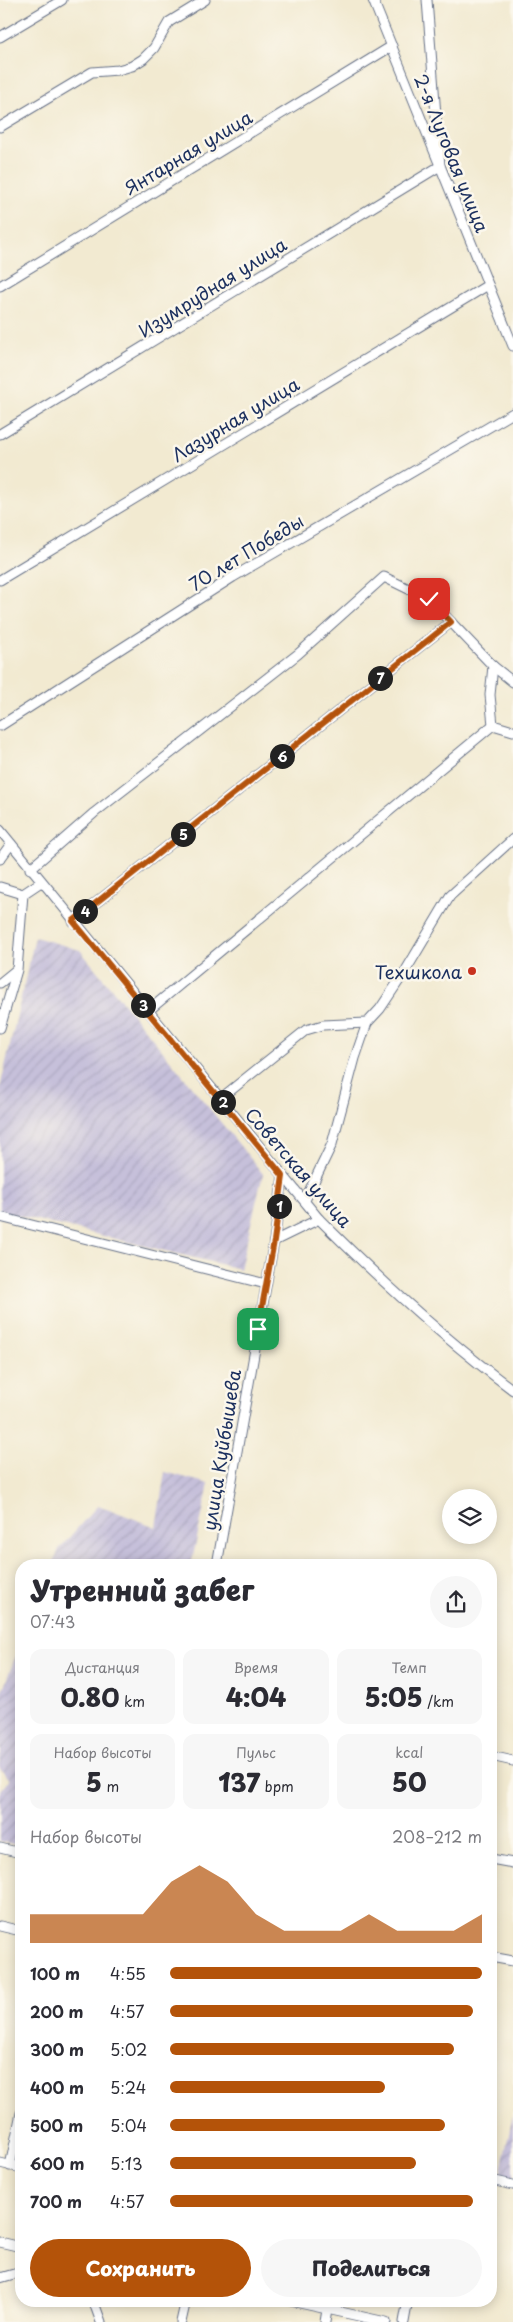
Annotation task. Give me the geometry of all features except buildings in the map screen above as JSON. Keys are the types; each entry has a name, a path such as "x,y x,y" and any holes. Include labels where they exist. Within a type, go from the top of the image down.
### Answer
{"street":[{"path":"0,37 62,0"},
{"path":"0,127 92,72 118,70 132,66 143,59 154,48 169,22 205,0"},
{"name":"2-я Луговая улица","path":"373,0 513,346"},
{"path":"427,0 440,166"},
{"name":"Янтарная улица","path":"0,286 392,46"},
{"name":"Изумрудная улица","path":"0,434 440,166"},
{"name":"Лазурная улица","path":"0,580 488,285"},
{"name":"70 лет Победы","path":"0,726 233,577 513,413"},
{"path":"30,869 94,813 298,654 384,577 429,599 493,666 513,682"},
{"path":"73,921 451,622"},
{"path":"493,666 490,695 493,725"},
{"path":"493,725 513,730"},
{"path":"148,1011 493,725"},
{"name":"Советская улица","path":"0,830 30,869 319,1219 378,1278 461,1352 513,1390"},
{"path":"305,1200 332,1144 355,1058 368,1023 380,1009 406,970 450,896 513,839"},
{"path":"0,859 11,844"},
{"path":"23,894 41,882"},
{"path":"0,887 23,894"},
{"path":"0,1028 17,970 23,894"},
{"path":"0,982 17,970"},
{"path":"220,1099 306,1030 323,1025 368,1023"},
{"name":"улица Куйбышева","path":"218,1559 274,1241 283,1176"},
{"path":"0,1217 266,1284"},
{"path":"274,1241 319,1219"},
{"path":"497,1757 513,1761"},
{"path":"0,1848 15,1852"},
{"path":"497,1860 513,1864"},
{"path":"0,1926 15,1930"},
{"path":"497,1957 513,1961"},
{"path":"10,2166 15,2142"},
{"path":"0,2163 15,2167"},
{"path":"497,2181 513,2185"},
{"path":"0,2242 15,2246"},
{"path":"0,2278 15,2274"},
{"path":"96,2307 101,2322"},
{"path":"181,2322 184,2307"},
{"path":"316,2307 386,2322"},
{"path":"404,2322 407,2307"},
{"path":"326,2322 327,2310"}],"shaded area":[{"path":"35,937 80,950 263,1174 240,1269 0,1211 0,1088"},
{"path":"165,1472 209,1484 192,1559 55,1559 59,1549 98,1505 156,1527"},
{"path":"15,1658 15,1845 0,1841 0,1791 10,1779 0,1769 0,1696"},
{"path":"513,2115 513,2177 500,2175"}],"place":[{"name":"Техшкола","path":"472,971"}],"route":[{"path":"258,1329 274,1241 283,1176 73,921 451,622 436,604 429,599"}]}
